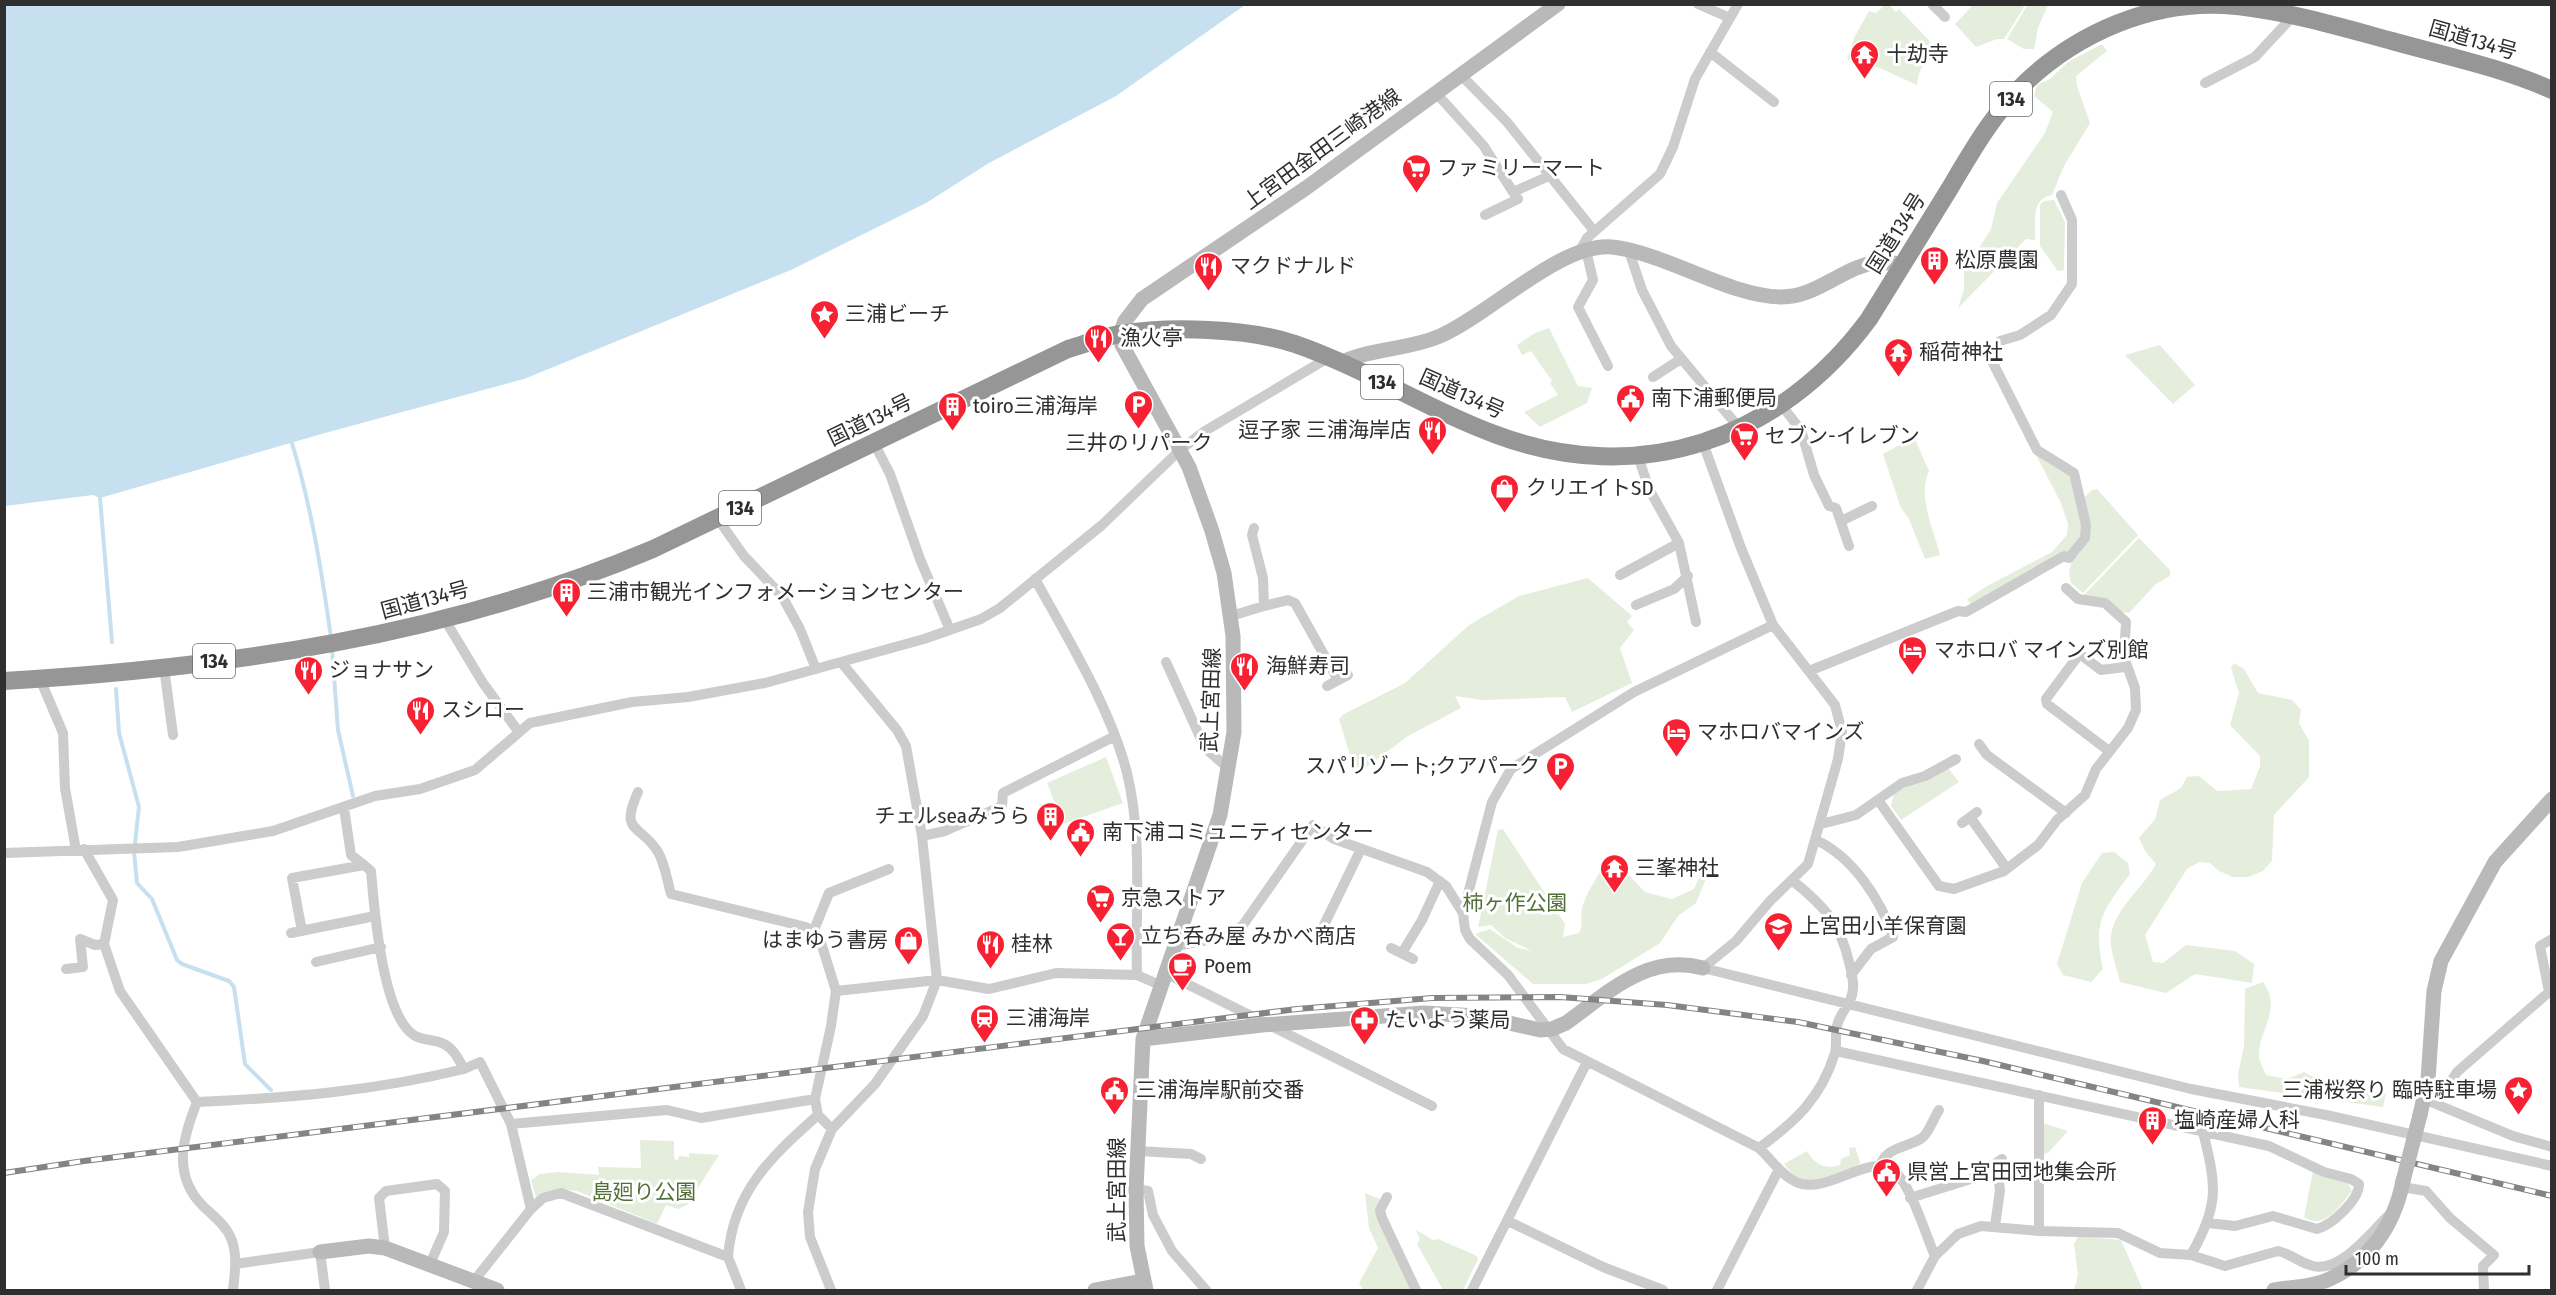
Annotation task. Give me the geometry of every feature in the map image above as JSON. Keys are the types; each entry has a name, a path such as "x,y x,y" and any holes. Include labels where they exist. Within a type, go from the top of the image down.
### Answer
{"highway":[{"name":"国道134号","path":"4,681 165,667 322,647 445,620 617,564 718,519 1068,349 1120,334 1216,330 1294,344 1472,424 1540,449 1588,456 1638,456 1672,452 1703,443 1740,429 1782,406 1814,381 1848,347 1903,264 1976,146 2025,82 2075,44 2128,20 2169,9 2222,5 2282,12 2468,60 2552,90"}],"street":[{"name":"上宮田金田三崎港線","path":"1120,334 1125,321 1142,299 1299,194 1557,4"},
{"path":"1698,4 1730,18"},
{"path":"1582,251 1594,231 1660,174 1673,147 1695,79 1738,4"},
{"path":"2205,83 2255,57 2282,12"},
{"path":"1710,52 1761,99 1774,102"},
{"path":"1461,75 1507,122 1594,231"},
{"path":"1436,93 1483,145 1518,199 1485,215"},
{"path":"1513,192 1549,176"},
{"path":"1809,671 1958,611 1966,612 2064,556 2070,558 2085,538 2086,525 2074,473 2037,450 1992,361 2000,341 2020,335 2051,315 2072,284 2072,220 2061,195"},
{"path":"4,853 32,854 80,849 178,847 273,831 375,796 420,789 475,770 518,731 531,723 632,702 688,697 765,683 981,619 1000,608 1102,525 1180,450 1205,431 1334,361 1413,345 1441,335 1582,251 1605,247 1629,250 1739,288 1776,297 1804,294 1874,263 1903,264"},
{"path":"1629,250 1642,290 1671,346 1740,429"},
{"path":"1582,251 1593,280 1578,307 1589,317 1605,350 1608,366"},
{"name":"武上宮田線","path":"1120,334 1126,357 1180,450 1212,531 1224,573 1233,636 1234,744 1220,815 1143,1039 1136,1189 1137,1246 1144,1286"},
{"path":"1653,377 1681,359"},
{"path":"1782,406 1801,430 1814,475 1829,506 1836,508 1849,546"},
{"path":"874,443 890,474 920,559 950,630"},
{"path":"1703,443 1741,548 1773,625 1835,705 1842,732 1838,759 1808,864 1770,901 1736,941 1703,968"},
{"path":"1638,456 1649,489 1679,543 1688,576 1696,622"},
{"path":"1841,521 1872,506"},
{"path":"718,519 744,556 782,596 800,629 816,669"},
{"path":"1254,528 1252,535 1260,561 1264,606"},
{"path":"1620,575 1679,543"},
{"path":"1636,605 1674,589 1688,576"},
{"path":"1035,579 1089,680 1127,772 1132,802 1137,975"},
{"path":"1878,800 1940,886 1954,889 1991,878 2007,869 2038,845 2085,795 2109,751 2128,728 2136,710 2135,688 2125,667 2126,622 2105,603 2078,599 2066,588"},
{"path":"1231,616 1288,600 1295,603 1338,680"},
{"path":"445,620 483,683 518,731"},
{"path":"1773,625 1634,693 1511,769 1492,802 1463,913 1465,930 1470,939 1508,975 1563,1049 1759,1148 1793,1181 1804,1185 1827,1182 1880,1166 1893,1170 1904,1182 1935,1256"},
{"path":"2109,751 2047,704 2046,699 2078,656 2081,655 2101,670 2125,667"},
{"path":"831,1290 810,1237 808,1212 810,1184 832,1129 875,1084 923,1016 937,980 922,836 906,746 897,730 841,662"},
{"path":"1166,662 1205,748 1229,769"},
{"path":"165,667 173,735"},
{"path":"1327,686 1348,675"},
{"path":"39,679 63,733 65,788 80,849 113,900 104,944 120,991 197,1102"},
{"path":"922,836 945,831 1002,806 1003,793 1113,737"},
{"path":"1979,744 2032,782 2066,813"},
{"path":"1821,824 1856,815 1902,783 1925,776 1956,759"},
{"path":"638,792 629,812 630,821 657,852 671,894 814,930 819,936 836,992 815,1099 818,1115 832,1129"},
{"path":"2274,1290 2326,1286 2368,1253 2386,1231 2397,1209 2426,1106 2435,981 2440,961 2495,862 2552,799"},
{"path":"344,808 351,855 371,871 375,916 387,983 402,1023 410,1033 422,1039 442,1042 464,1069"},
{"path":"1970,817 2007,869"},
{"path":"1176,946 1228,936 1243,925 1313,825 1334,838 1427,873 1440,881 1463,913"},
{"path":"1816,840 1834,850 1868,889 1886,915 1893,937 1872,949 1851,975"},
{"path":"1324,926 1361,849"},
{"path":"364,865 292,878 297,932 375,916"},
{"path":"814,930 829,893 889,869"},
{"path":"1413,958 1396,950 1427,922 1440,881"},
{"path":"1759,1148 1785,1129 1810,1104 1836,1051 1834,1038 1840,1014 1850,1005 1853,989 1838,928 1815,899 1793,881"},
{"path":"66,969 83,967 80,939 95,945 104,944"},
{"path":"2426,1106 2457,1072 2549,992 2540,946 2552,939"},
{"path":"316,962 381,947"},
{"path":"1143,1039 1272,1025 1438,1012 1478,1016 1527,1028 1547,1030 1566,1023 1639,972 1668,964 1703,968 2213,1094 2326,1115 2552,1166"},
{"path":"836,992 937,980 989,989 1056,973 1137,975 1165,980 1272,1025 1432,1106"},
{"path":"1836,1051 2269,1146 2325,1172 2356,1181 2359,1188 2337,1218 2317,1229 2273,1216 2235,1226 2208,1222"},
{"path":"197,1102 335,1094 405,1084 464,1069 480,1062 511,1124 531,1209"},
{"path":"1472,1290 1587,1062"},
{"path":"2039,1095 2039,1231"},
{"path":"511,1124 667,1110 700,1118 815,1099"},
{"path":"197,1102 184,1135 184,1174 200,1203 222,1224 230,1236 235,1264 233,1290"},
{"path":"2426,1106 2552,1147"},
{"path":"1880,1166 1884,1157 1892,1150 1924,1137 1939,1110"},
{"path":"741,1290 728,1257 730,1232 743,1200 771,1157 818,1115"},
{"path":"2191,1255 2208,1222 2214,1198 2211,1164 2203,1132"},
{"path":"1138,1151 1191,1154 1201,1160"},
{"path":"1995,1226 2000,1190 1996,1163 2002,1159"},
{"path":"1718,1290 1779,1169"},
{"path":"1910,1198 1974,1178"},
{"path":"385,1248 379,1198 386,1191 437,1184 444,1191 444,1232 430,1264"},
{"path":"2403,1184 2426,1191 2450,1218 2494,1255 2483,1266 2484,1290"},
{"path":"1136,1189 1148,1191 1153,1215 1172,1251 1206,1290"},
{"path":"474,1281 531,1209 543,1198 561,1192 728,1257"},
{"path":"1387,1197 1380,1210 1382,1218 1416,1290"},
{"path":"1917,1290 1935,1256 1958,1234 1981,1226 2039,1231 2118,1233 2160,1253 2191,1255 2225,1266 2278,1251 2315,1267 2327,1266 2348,1254 2397,1209"},
{"path":"1508,1221 1603,1267 1661,1290"},
{"path":"235,1264 369,1246 385,1248 497,1290"},
{"path":"320,1252 326,1290"},
{"path":"1095,1290 1144,1286"}],"green space":[{"path":"2028,4 2048,5 2038,28 2034,49 2024,49 2007,39"},
{"path":"1885,5 1889,5 1896,12 1899,9 1942,54 1927,61 1919,73 1917,85 1873,65 1870,70 1847,59 1854,38 1869,11 1876,13"},
{"path":"1973,5 2020,5 2024,7 2004,39 1997,39 1976,47 1955,24"},
{"path":"2102,44 2107,51 2076,76 2077,86 2090,123 2064,166 2052,195 2045,197 2037,206 2035,240 2026,239 1958,308 1964,289 1964,272 1991,229 1997,203 2045,133 2053,112 2034,96 2037,85 2050,79 2068,62"},
{"path":"2054,200 2065,222 2064,270 2058,271 2040,246 2040,205 2044,201"},
{"path":"1549,328 1578,386 1592,388 1587,403 1540,427 1524,412 1558,395 1550,383 1552,381 1531,351 1522,355 1517,345 1535,333"},
{"path":"2160,345 2195,385 2173,404 2125,355"},
{"path":"1914,437 1929,471 1925,491 1926,502 1940,555 1925,559 1909,519 1901,508 1883,454"},
{"path":"2035,453 2071,475 2083,532 2068,555 1972,607 1967,599 2052,552 2067,535 2068,524 2061,503"},
{"path":"2097,489 2138,535 2083,593 2071,583 2069,571 2072,561 2081,552 2085,497 2092,490"},
{"path":"2139,538 2170,570 2170,576 2156,584 2129,613 2122,612 2104,598 2084,595"},
{"path":"1588,578 1632,616 1627,622 1634,630 1620,648 1632,683 1572,712 1565,697 1483,700 1455,696 1461,708 1408,736 1356,775 1339,719 1344,714 1405,683 1469,625 1519,596"},
{"path":"2234,663 2244,669 2258,693 2292,700 2301,710 2299,723 2309,741 2309,777 2274,815 2272,861 2263,871 2248,877 2233,877 2219,871 2210,863 2199,862 2187,869 2145,935 2153,962 2163,963 2186,945 2235,951 2254,964 2252,983 2195,974 2166,993 2120,982 2112,953 2113,926 2123,907 2156,864 2145,851 2139,838 2155,819 2160,800 2181,788 2187,777 2199,776 2217,791 2251,789 2260,766 2260,756 2230,725 2239,693 2231,668"},
{"path":"1106,757 1123,803 1063,824 1047,783"},
{"path":"1948,768 1959,782 1901,820 1891,806 1894,792"},
{"name":"柿ヶ作公園","path":"1503,829 1565,924 1563,937 1579,933 1584,903 1603,868 1623,869 1645,892 1672,899 1694,889 1709,856 1712,864 1696,903 1678,916 1660,943 1602,979 1586,984 1533,984 1475,934 1490,929 1518,948 1532,951 1505,938 1491,925 1478,927 1498,830"},
{"path":"2114,852 2128,863 2130,874 2102,918 2099,939 2103,969 2091,982 2063,975 2057,964 2082,883 2102,853"},
{"path":"2263,982 2271,1001 2259,1053 2266,1075 2287,1079 2304,1072 2328,1085 2386,1093 2383,1107 2239,1087 2238,1074 2244,1046 2245,989"},
{"path":"2043,1123 2068,1131 2048,1153 2044,1154"},
{"name":"島廻り公園","path":"640,1140 674,1141 674,1159 678,1160 679,1156 689,1157 689,1153 719,1155 687,1205 678,1209 666,1205 657,1224 577,1191 559,1189 536,1197 531,1180 540,1174 558,1172 599,1175 598,1167 641,1168"},
{"path":"1855,1147 1860,1162 1858,1167 1817,1181 1797,1179 1784,1164 1807,1151 1820,1165 1829,1167 1840,1165 1841,1159 1850,1155 1849,1148"},
{"path":"2313,1171 2348,1183 2352,1191 2337,1210 2319,1221 2312,1221 2304,1217"},
{"path":"1365,1193 1380,1199 1412,1290 1363,1290 1359,1283 1378,1248 1369,1228"},
{"path":"1416,1230 1433,1240 1438,1239 1477,1256 1478,1259 1463,1290 1443,1290 1417,1244 1420,1240"},
{"path":"2078,1236 2121,1240 2143,1290 2074,1290 2078,1275 2074,1244"}],"water":[{"path":"5,4 1245,5 1116,96 989,163 926,203 791,270 524,379 100,498 93,495 5,506"}],"waterway":[{"path":"291,440 315,539 331,638"},
{"path":"100,498 112,642"},
{"path":"332,649 338,730 353,796"},
{"path":"116,689 119,733 139,807 134,852 137,883 152,899 177,960 182,964 229,981 234,987 245,1064 271,1090"}],"railway":[{"path":"4,1173 84,1161 1297,1009 1432,998 1560,997 1667,1005 1798,1022 1983,1061 2552,1196"}],"place":[{"name":"十劫寺","path":"1865,80"},
{"name":"ファミリーマート","path":"1416,194"},
{"name":"松原農園","path":"1934,286"},
{"name":"マクドナルド","path":"1209,292"},
{"name":"三浦ビーチ","path":"824,340"},
{"name":"漁火亭","path":"1099,364"},
{"name":"稲荷神社","path":"1898,378"},
{"name":"南下浦郵便局","path":"1630,424"},
{"name":"三井のリパーク","path":"1139,430"},
{"name":"toiro三浦海岸","path":"952,432"},
{"name":"逗子家 三浦海岸店","path":"1432,456"},
{"name":"セブン-イレブン","path":"1744,462"},
{"name":"クリエイトSD","path":"1505,514"},
{"name":"三浦市観光インフォメーションセンター","path":"566,618"},
{"name":"マホロバ マインズ別館","path":"1913,676"},
{"name":"海鮮寿司","path":"1245,692"},
{"name":"ジョナサン","path":"308,696"},
{"name":"スシロー","path":"420,736"},
{"name":"マホロバマインズ","path":"1676,758"},
{"name":"スパリゾート;クアパーク","path":"1561,792"},
{"name":"チェルseaみうら","path":"1051,842"},
{"name":"南下浦コミュニティセンター","path":"1081,858"},
{"name":"三峯神社","path":"1614,894"},
{"name":"京急ストア","path":"1100,924"},
{"name":"上宮田小羊保育園","path":"1778,952"},
{"name":"立ち呑み屋 みかべ商店","path":"1120,962"},
{"name":"はまゆう書房","path":"909,966"},
{"name":"桂林","path":"990,970"},
{"name":"Poem","path":"1183,992"},
{"name":"三浦海岸","path":"985,1044"},
{"name":"たいよう薬局","path":"1364,1046"},
{"name":"三浦海岸駅前交番","path":"1115,1116"},
{"name":"三浦桜祭り 臨時駐車場","path":"2518,1116"},
{"name":"塩崎産婦人科","path":"2153,1146"},
{"name":"県営上宮田団地集会所","path":"1886,1198"}]}
